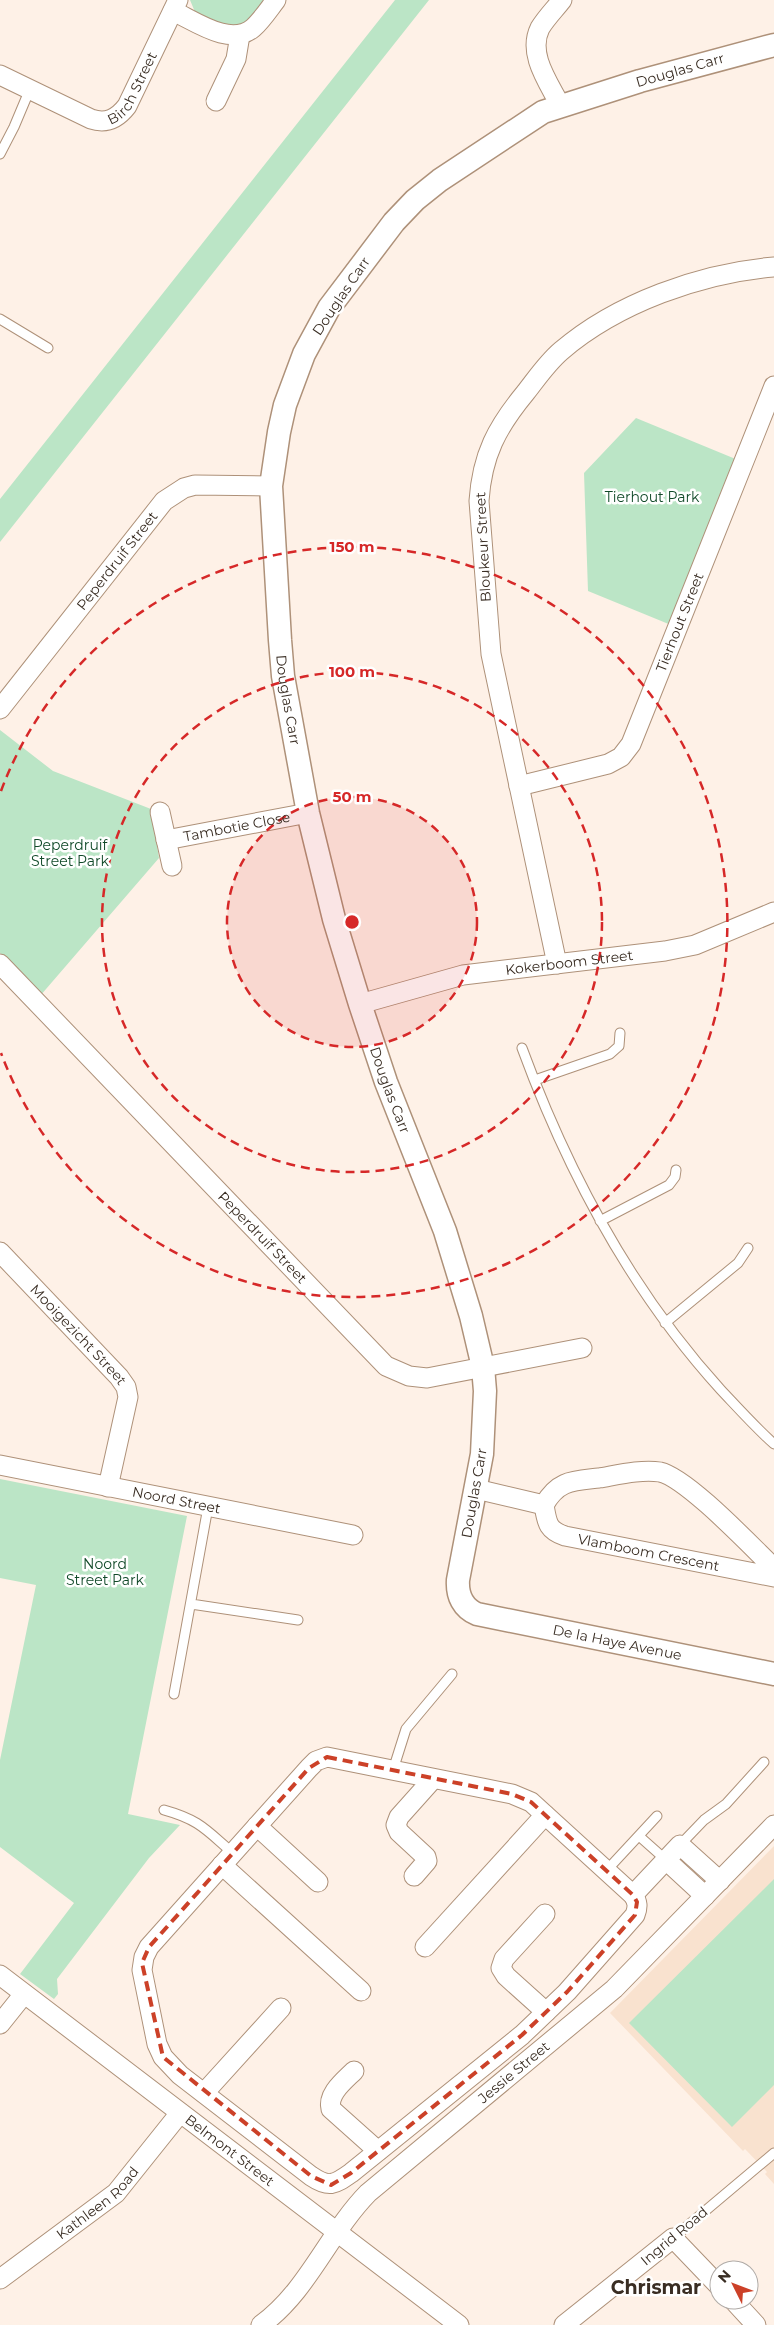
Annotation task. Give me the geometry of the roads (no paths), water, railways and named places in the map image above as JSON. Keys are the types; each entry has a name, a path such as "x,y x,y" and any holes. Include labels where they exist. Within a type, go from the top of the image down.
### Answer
{"street":[{"path":"176,6 222,33 240,35 255,26 276,0"},
{"path":"560,106 539,62 536,48 540,28 562,0"},
{"name":"Birch Street","path":"0,75 90,119 103,121 116,118 127,106 176,6"},
{"path":"216,101 236,59 240,35"},
{"name":"Douglas Carr","path":"463,1603 457,1589 476,1489 484,1428 483,1367 471,1316 445,1231 386,1082 360,1004 334,919 308,813 283,676 271,486 278,432 294,379 315,331 350,278 394,222 415,200 440,180 543,112 640,81 774,45"},
{"name":"Bloukeur Street","path":"557,964 491,654 484,577 480,485 487,453 506,417 555,356 623,310 648,298 735,272 774,267"},
{"name":"Tierhout Street","path":"519,786 608,764 621,757 631,744 774,386"},
{"name":"Peperdruif Street","path":"0,709 164,501 184,488 195,485 271,486"},
{"path":"160,812 172,866"},
{"name":"Tambotie Close","path":"166,840 308,813"},
{"name":"Kokerboom Street","path":"360,1004 463,975 665,952 695,945 774,912"},
{"name":"Peperdruif Street","path":"0,964 379,1360 393,1370 418,1378 427,1378 582,1348"},
{"name":"Mooigezicht Street","path":"0,1252 119,1377 126,1387 128,1397 108,1487"},
{"name":"Noord Street","path":"0,1465 353,1535"},
{"path":"476,1489 544,1505 550,1493 560,1485 574,1481 659,1472 673,1477 691,1490 774,1568"},
{"name":"Vlamboom Crescent","path":"544,1505 550,1528 554,1533 774,1577"},
{"name":"De la Haye Avenue","path":"463,1603 477,1614 774,1674"},
{"path":"328,1757 393,1770 512,1794 531,1802 633,1895 637,1902 635,1915 567,1992 522,2035 339,2182 331,2185 322,2183 180,2075 163,2057 157,2044 142,1963 150,1947 309,1768 321,1758 328,1757"},
{"path":"414,1876 427,1859 399,1832 396,1825 399,1817 433,1779"},
{"path":"425,1948 545,1815"},
{"name":"Jessie Street","path":"261,2325 281,2309 293,2296 336,2233 368,2193 614,1989 774,1825"},
{"path":"257,1826 318,1882"},
{"path":"633,1895 680,1845 720,1881"},
{"path":"227,1859 361,1991"},
{"path":"666,1860 705,1896"},
{"path":"688,1880 703,1865"},
{"path":"545,1914 504,1959 501,1968 506,1976 546,2012"},
{"name":"Belmont Street","path":"0,1975 459,2325"},
{"path":"0,2024 24,1994"},
{"path":"204,2093 281,2008"},
{"path":"354,2071 333,2093 330,2103 331,2109 378,2151"},
{"name":"Kathleen Road","path":"0,2279 116,2193 180,2113"},
{"path":"673,2238 709,2276"},
{"name":"Ingrid Road","path":"564,2325 673,2238"},
{"path":"742,2310 756,2325"}],"lane":[{"path":"0,154 30,89"},
{"path":"0,319 48,348"},
{"path":"535,1080 610,1054 619,1046 620,1033"},
{"path":"522,1048 580,1184 619,1256 665,1323 704,1370 774,1444"},
{"path":"600,1221 669,1185 675,1177 676,1170"},
{"path":"665,1323 738,1263 748,1248"},
{"path":"174,1694 208,1507"},
{"path":"191,1604 298,1620"},
{"path":"393,1770 406,1729 452,1674"},
{"path":"680,1845 704,1820 726,1804 764,1762"},
{"path":"164,1810 187,1816 198,1822 227,1859"},
{"path":"606,1871 657,1816"},
{"path":"639,1836 666,1860"},
{"name":"Ingrid Road","path":"673,2238 774,2153"}],"district":[{"name":"Chrismar","path":"656,2287"}],"park label":[{"name":"Tierhout Park","path":"652,497"},
{"name":"Peperdruif Street Park","path":"70,854"},
{"name":"Noord Street Park","path":"105,1572"}]}
